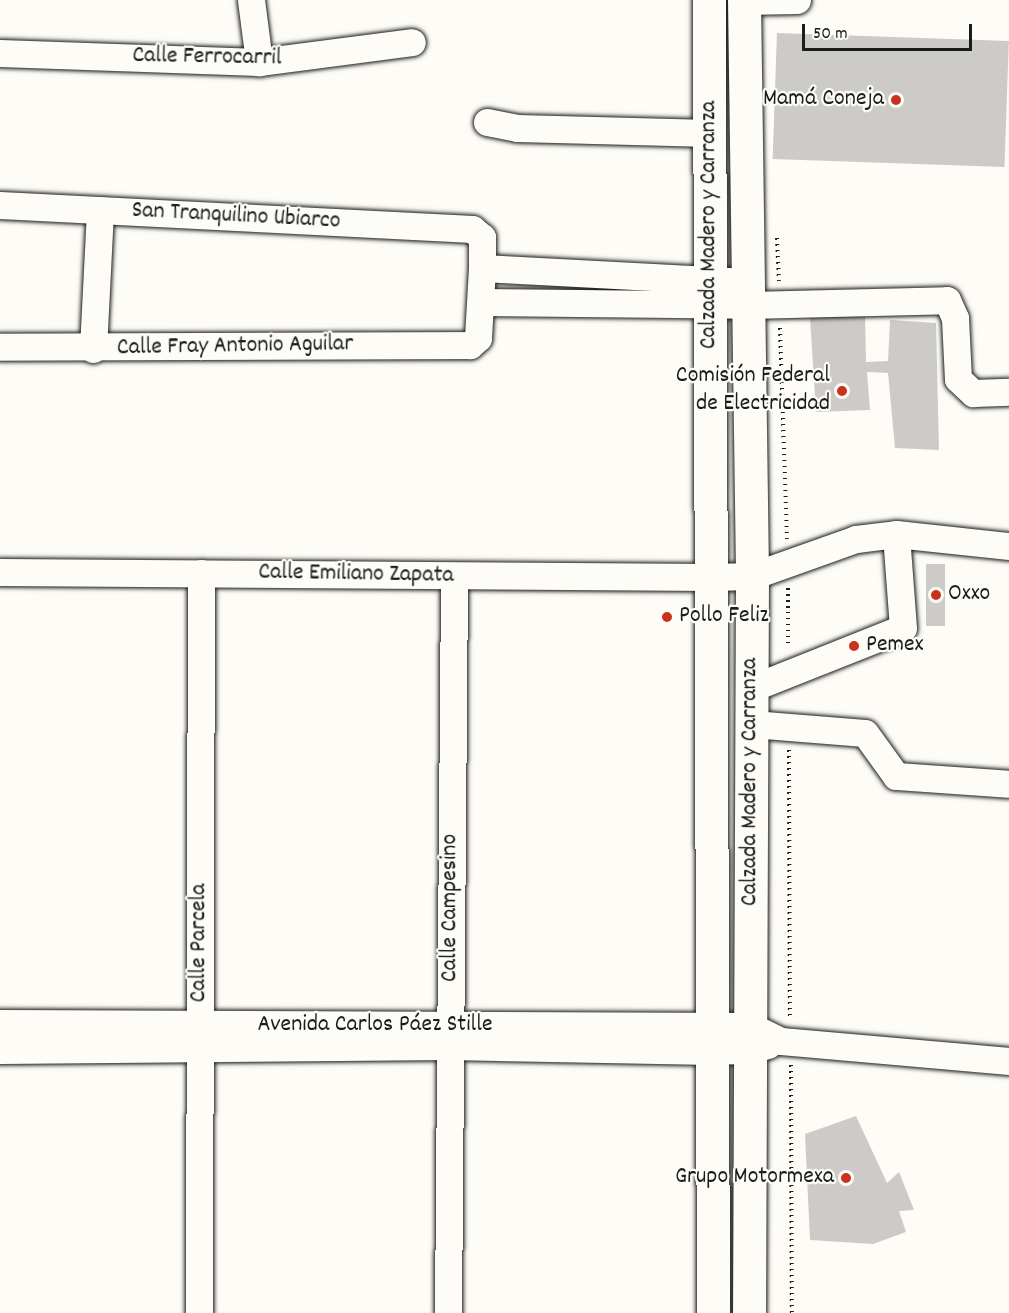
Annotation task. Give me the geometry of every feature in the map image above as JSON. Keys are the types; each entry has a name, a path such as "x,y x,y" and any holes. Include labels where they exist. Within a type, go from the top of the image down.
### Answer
{"main road":[{"name":"Calzada Madero y Carranza","path":"709,0 713,1313"},
{"name":"Calzada Madero y Carranza","path":"744,1 752,576 749,1313"},
{"path":"709,77 745,77"}],"street":[{"path":"251,0 259,62"},
{"path":"744,1 797,0"},
{"name":"Calle Ferrocarril","path":"0,53 259,62 412,42"},
{"path":"487,122 517,128 710,133"},
{"name":"San Tranquilino Ubiarco","path":"0,205 471,229 482,237 482,268"},
{"path":"93,349 100,210"},
{"path":"710,292 481,302 482,268 710,292 947,300 955,318 958,379 973,393 1009,392"},
{"name":"Calle Fray Antonio Aguilar","path":"0,347 93,349 470,345 478,339 481,302"},
{"path":"752,688 903,628 896,534"},
{"name":"Calle Emiliano Zapata","path":"0,572 712,578 752,576 856,538 896,534 1009,546"},
{"name":"Calle Parcela","path":"198,1313 201,573"},
{"name":"Calle Campesino","path":"448,1313 454,576"},
{"path":"752,724 865,734 896,776 1009,784"},
{"name":"Avenida Carlos Páez Stille","path":"0,1023 200,1036 750,1038 1009,1061"},
{"name":"Avenida Carlos Páez Stille","path":"0,1050 200,1036"}],"building":[{"name":"Mamá Coneja","path":"777,33 1009,41 1004,167 773,159"},
{"name":"Comisión Federal de Electricidad","path":"865,312 866,362 888,361 890,320 936,323 939,450 895,448 888,373 867,372 870,410 816,412 810,318"},
{"name":"Oxxo","path":"926,564 945,564 945,626 926,626"},
{"name":"Grupo Motormexa","path":"856,1116 887,1183 899,1172 914,1210 899,1211 906,1232 873,1244 810,1240 805,1134"}],"place":[{"name":"Mamá Coneja","path":"896,100"},
{"name":"Comisión Federal de Electricidad","path":"842,391"},
{"name":"Oxxo","path":"936,595"},
{"name":"Pollo Feliz","path":"667,617"},
{"name":"Pemex","path":"854,646"},
{"name":"Grupo Motormexa","path":"846,1178"}]}
